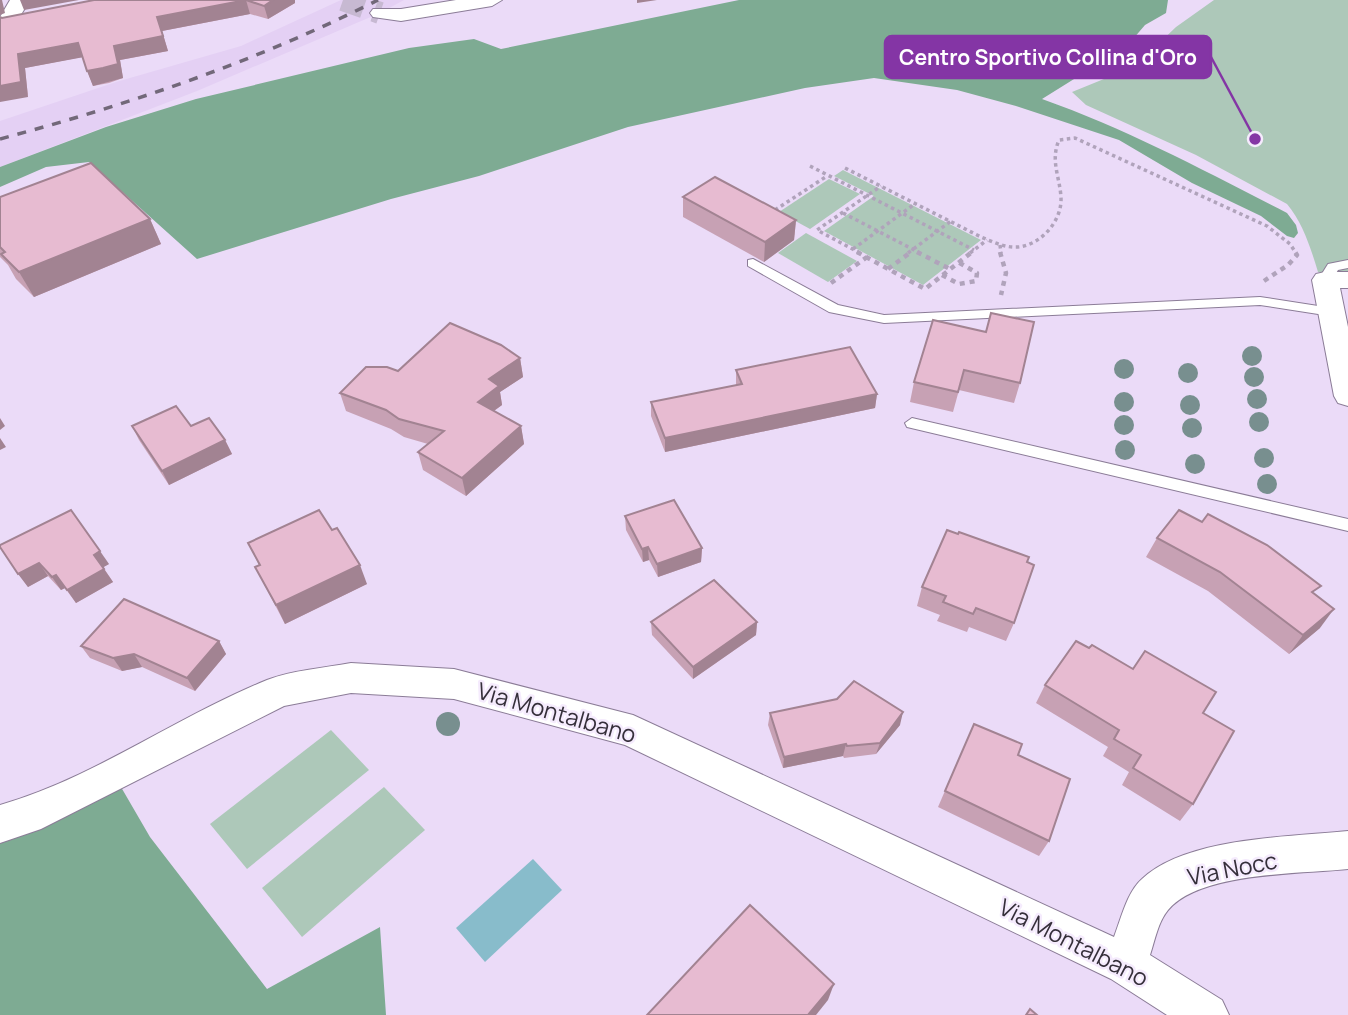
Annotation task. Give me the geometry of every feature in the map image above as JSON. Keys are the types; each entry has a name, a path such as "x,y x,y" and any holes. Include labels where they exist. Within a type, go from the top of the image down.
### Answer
{"street":[{"path":"3,23 20,0"},
{"path":"380,13 401,15 492,0"},
{"path":"3,23 33,17"},
{"path":"1337,280 1331,312 1348,396"},
{"name":"Via Montalbano","path":"0,824 27,816 114,775 278,692 351,678 454,684 633,731 1126,964 1207,1015"},
{"name":"Via Nocc","path":"1126,964 1153,896 1164,885 1192,870 1348,850"}],"lane":[{"path":"753,263 834,309 867,317 899,319 1260,300 1331,312"},
{"path":"1337,280 1333,267 1348,264"},
{"path":"912,423 1348,525"}],"path":[{"path":"845,168 1000,245 1014,247 1035,242 1050,229 1060,210 1061,200 1053,154 1059,140 1075,138 1253,218 1290,244 1297,255 1260,285 1260,300"},
{"path":"810,166 974,250"},
{"path":"775,210 828,176"},
{"path":"881,186 817,230 925,289 988,239"},
{"path":"853,250 916,204"},
{"path":"843,213 950,269"},
{"path":"888,269 951,221"},
{"path":"1000,245 1000,253 1008,273 1001,302 1010,314"},
{"path":"789,284 807,271 830,284 867,257"},
{"path":"942,275 959,284 976,281 977,273 958,262"}],"shaded area":[{"path":"341,0 404,0 380,13 197,91 0,167 0,121 116,82 241,46"},
{"path":"739,0 1168,0 1166,13 1145,25 1127,46 1042,99 1136,137 1287,213 1296,225 1298,233 1294,238 1287,236 1261,216 1192,183 1119,140 1016,106 957,90 874,78 805,88 628,127 479,176 391,199 197,259 89,162 46,167 0,187 0,167 106,127 196,99 409,48 474,39 501,49"},
{"path":"1214,0 1348,0 1348,275 1318,272 1302,228 1287,204 1196,155 1086,105 1072,92 1126,70 1176,27"},
{"path":"843,170 981,240 923,285 824,231 874,196 834,176"},
{"path":"829,179 860,194 810,229 779,212"},
{"path":"806,233 857,261 828,282 778,253"},
{"path":"331,730 369,770 247,869 210,824"},
{"path":"114,775 150,837 267,989 380,927 386,1015 0,1015 0,824"},
{"path":"384,787 425,830 302,937 262,888"},
{"path":"533,859 562,890 485,962 456,928"}],"building":[{"path":"94,0 246,0 157,17 163,36 114,46 118,64 103,68 87,71 78,43 18,54 21,82 0,86 0,17"},
{"path":"246,0 273,0 264,6"},
{"path":"91,163 150,219 19,272 1,254 5,252 0,247 0,197"},
{"path":"715,177 796,220 765,242 683,197"},
{"path":"991,313 1034,322 1020,383 964,370 958,392 914,382 933,320 986,332"},
{"path":"450,323 501,345 520,358 489,379 499,386 478,402 521,426 462,478 418,452 444,431 399,419 386,410 340,393 366,367 387,367 398,371"},
{"path":"850,347 877,394 665,438 651,402 742,384 736,370"},
{"path":"176,406 191,426 209,418 225,440 162,471 132,426"},
{"path":"674,500 702,548 657,564 648,547 642,549 625,516"},
{"path":"71,510 100,551 94,555 104,569 67,590 56,575 52,577 39,563 18,574 0,545"},
{"path":"319,510 332,530 337,528 360,565 276,605 255,567 260,565 248,543"},
{"path":"1179,510 1202,522 1208,514 1267,545 1321,586 1312,592 1334,609 1303,635 1220,572 1157,538"},
{"path":"947,530 1029,557 1027,562 1034,565 1014,623 976,608 973,614 943,602 946,596 922,587"},
{"path":"714,580 757,622 693,667 651,622"},
{"path":"124,599 219,641 187,678 134,654 113,658 81,646"},
{"path":"1076,641 1089,648 1092,645 1133,669 1145,651 1216,692 1203,713 1234,731 1193,804 1133,768 1141,755 1114,739 1119,730 1045,685"},
{"path":"854,681 903,712 880,743 846,744 784,757 770,713 837,699"},
{"path":"974,724 1022,744 1018,755 1070,779 1049,841 945,791"},
{"path":"750,905 834,984 808,1015 647,1015"},
{"path":"1030,1009 1037,1015 1026,1015"}],"tunnel":[{"path":"343,0 380,13"}],"railway":[{"path":"0,139 145,96 240,62 378,0"}],"place":[{"name":"Centro Sportivo Collina d'Oro","path":"1255,139"}]}
